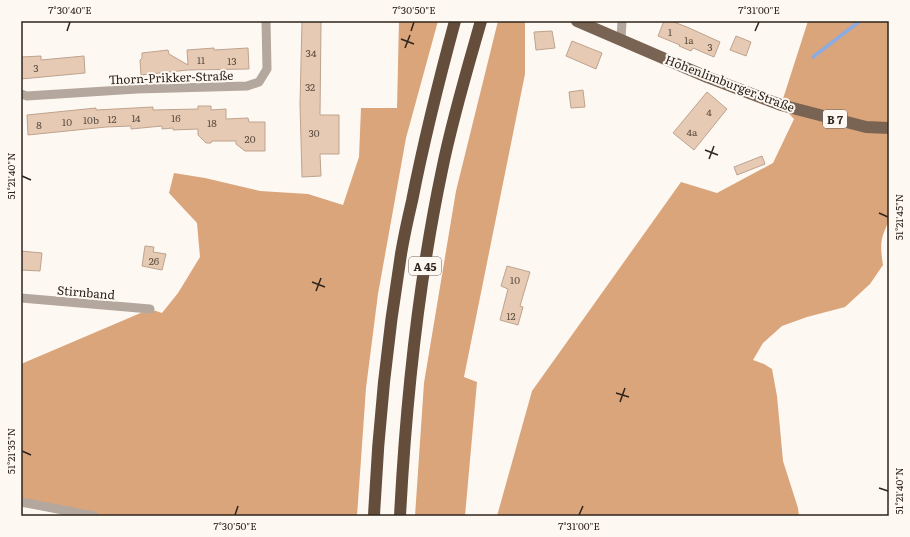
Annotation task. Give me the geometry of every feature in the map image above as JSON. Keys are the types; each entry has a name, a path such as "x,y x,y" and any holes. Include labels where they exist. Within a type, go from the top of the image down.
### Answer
{"highway":[{"name":"A 45","path":"374,516 377,456 385,364 401,253 419,163 435,95 455,21"},
{"name":"A 45","path":"400,516 402,462 411,366 425,265 442,170 465,75 481,21"}],"main road":[{"name":"B 7","path":"577,21 621,39"},
{"name":"Hohenlimburger Straße","path":"621,39 707,77 781,104 866,127 889,128"}],"street":[{"name":"Thorn-Prikker-Straße","path":"21,94 27,96 137,89 247,86 259,82 267,69 266,21"},
{"path":"621,39 622,21"},
{"name":"Stirnband","path":"21,298 150,309"},
{"path":"21,502 94,516"}],"shaded area":[{"path":"399,21 438,21 406,138 378,294 366,388 357,516 96,516 21,502 21,364 150,309 162,313 178,293 200,257 197,223 169,193 174,173 205,178 260,191 308,194 343,205 359,157 361,108 397,108"},
{"path":"498,21 525,21 525,74 464,377 477,382 465,516 415,516 424,383 456,191"},
{"path":"808,21 889,21 889,221 882,242 881,252 883,265 870,284 845,307 807,317 782,326 763,343 753,360 772,369 777,396 783,461 798,508 799,516 497,516 532,391 681,182 717,193 773,163 794,119 781,105"}],"building":[{"path":"302,21 321,21 320,115 339,115 339,154 320,154 321,176 302,177 300,104"},
{"path":"664,21 671,21 687,27 720,42 714,57 693,48 691,51 658,36"},
{"path":"552,31 555,48 536,50 534,32"},
{"path":"736,36 751,42 746,56 730,50"},
{"path":"572,41 602,53 596,69 566,56"},
{"path":"214,48 214,50 248,48 249,69 188,70 141,75 140,60 142,58 142,53 168,50 169,54 188,65 187,50"},
{"path":"41,56 41,60 84,56 85,73 21,79 21,57"},
{"path":"583,90 585,107 571,108 569,92"},
{"path":"707,92 727,109 694,150 673,133"},
{"path":"198,106 211,106 211,110 226,109 226,119 248,118 249,122 265,122 265,151 245,151 236,144 236,141 212,141 211,143 206,143 198,135 198,129 173,130 173,128 162,129 162,126 131,129 131,126 106,127 28,135 27,115 96,108 96,110 153,107 153,110 198,109"},
{"path":"762,156 765,164 737,175 734,167"},
{"path":"145,246 154,247 153,252 166,254 162,270 142,266"},
{"path":"21,251 42,253 40,271 21,270"},
{"path":"507,266 530,272 520,306 523,307 518,325 500,320 508,289 501,286"}],"waterway":[{"path":"813,57 860,21"}]}
